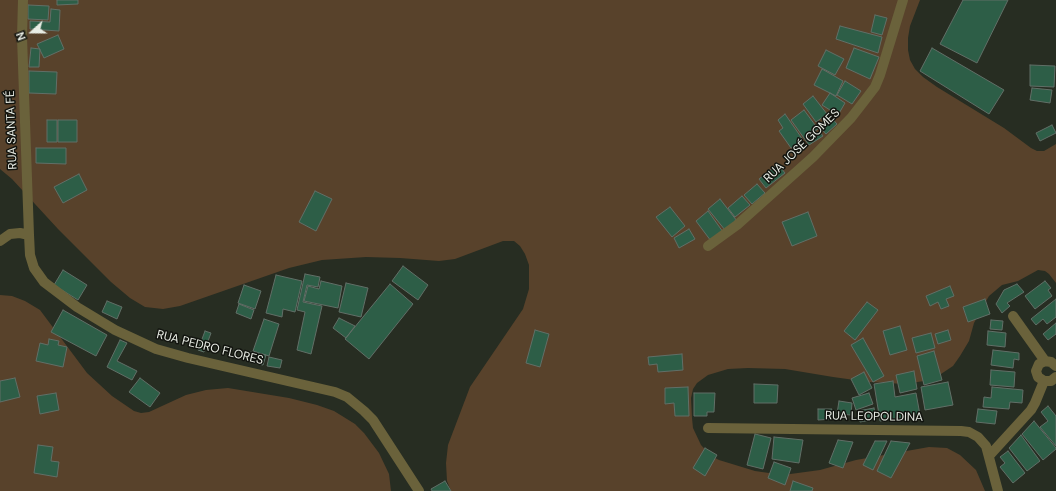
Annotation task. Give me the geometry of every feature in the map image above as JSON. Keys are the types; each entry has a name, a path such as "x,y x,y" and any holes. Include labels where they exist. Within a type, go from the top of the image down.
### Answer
{"street":[{"name":"RUA SANTA FÉ","path":"23,0 22,37 29,235"},
{"name":"RUA JOSÉ GOMES","path":"708,246 737,224 813,157 851,118 875,87 903,0"},
{"path":"0,241 10,234 20,233 29,235"},
{"name":"RUA PEDRO FLORES","path":"29,235 30,255 34,268 44,282 77,307 115,330 156,349 188,358 335,392 347,397 373,420 419,491"},
{"path":"1013,316 1044,360 1051,362 1056,366"},
{"path":"1044,360 1039,364 1036,371 1038,377 1044,381 1051,381 1056,377"},
{"path":"989,456 1031,410 1036,403 1044,381"},
{"name":"RUA LEOPOLDINA","path":"708,428 961,431 972,433 986,446 998,491"}],"shaded area":[{"path":"0,0 920,0 910,26 908,38 910,60 915,69 937,87 1004,128 1031,148 1037,151 1044,151 1056,144 1056,283 1045,271 1038,270 1018,281 1002,285 989,296 974,323 969,341 953,366 941,374 924,381 905,384 869,382 785,369 728,369 708,375 697,383 693,389 691,398 693,428 701,445 711,456 719,460 755,471 783,475 820,470 856,460 929,447 947,448 960,455 976,470 985,491 451,491 447,481 446,463 448,445 470,387 523,309 529,289 529,265 520,246 514,241 503,241 455,259 439,261 366,257 322,260 289,268 180,306 163,309 145,307 130,298 111,282 58,229 12,179 0,169"},
{"path":"0,295 12,296 25,301 40,310 87,373 112,396 134,411 141,413 149,412 186,395 206,390 228,388 289,398 334,411 355,424 379,453 389,474 391,491 0,491"}],"building":[{"path":"57,0 78,0 78,4 57,5"},
{"path":"963,0 1008,0 977,63 940,44"},
{"path":"28,5 49,6 48,20 28,19"},
{"path":"51,9 60,10 59,31 30,29 30,21 50,22"},
{"path":"875,15 887,18 882,35 871,32"},
{"path":"840,26 882,37 878,53 836,39"},
{"path":"58,35 64,49 44,58 37,44"},
{"path":"31,48 40,49 39,67 29,67"},
{"path":"854,48 879,57 870,79 846,68"},
{"path":"932,48 1004,90 989,114 920,71"},
{"path":"826,50 844,59 835,75 818,66"},
{"path":"1030,65 1055,66 1054,87 1030,86"},
{"path":"822,69 843,81 836,96 814,85"},
{"path":"29,71 57,72 56,94 29,93"},
{"path":"845,81 861,91 852,104 837,95"},
{"path":"1032,88 1052,90 1050,103 1030,100"},
{"path":"830,93 845,103 838,115 822,105"},
{"path":"813,96 827,114 816,122 803,104"},
{"path":"804,110 818,129 807,136 810,140 820,132 823,136 809,145 791,120"},
{"path":"785,114 803,140 791,148 779,131 783,128 778,120"},
{"path":"830,116 837,124 826,134 819,126"},
{"path":"47,120 57,120 57,142 47,142"},
{"path":"58,120 77,120 77,142 58,142"},
{"path":"1052,125 1056,133 1040,141 1036,133"},
{"path":"36,148 66,148 66,164 36,163"},
{"path":"778,164 785,173 766,188 759,179"},
{"path":"79,174 87,190 63,203 54,187"},
{"path":"757,184 765,193 752,204 744,195"},
{"path":"315,191 332,199 316,231 299,222"},
{"path":"742,196 750,205 735,217 728,208"},
{"path":"720,199 737,221 725,230 708,209"},
{"path":"670,207 685,226 672,237 656,217"},
{"path":"708,211 723,232 711,241 696,221"},
{"path":"808,212 817,236 792,246 782,222"},
{"path":"689,229 695,239 679,248 674,238"},
{"path":"403,266 428,285 418,300 392,281"},
{"path":"63,270 87,285 78,300 54,285"},
{"path":"305,274 320,277 318,287 307,285 303,302 322,306 311,354 297,350 305,312 297,310"},
{"path":"276,275 302,281 295,312 283,309 282,317 266,313"},
{"path":"321,281 342,286 338,308 304,301 308,286 319,289"},
{"path":"1045,281 1051,288 1048,290 1052,296 1035,309 1025,296"},
{"path":"346,283 368,288 361,317 339,312"},
{"path":"390,284 413,304 369,359 345,339"},
{"path":"1017,284 1024,292 1007,303 1010,306 1002,313 996,304 1004,290"},
{"path":"244,285 261,291 255,309 238,303"},
{"path":"950,286 954,296 946,299 949,306 941,309 938,302 930,306 926,296"},
{"path":"985,299 990,314 968,322 963,307"},
{"path":"1056,299 1056,317 1047,324 1043,319 1036,325 1031,319"},
{"path":"107,301 122,307 117,319 102,312"},
{"path":"867,302 878,310 855,340 844,331"},
{"path":"239,304 254,310 251,319 236,313"},
{"path":"63,310 107,335 96,356 51,332"},
{"path":"339,318 355,326 346,338 333,328"},
{"path":"264,319 279,324 269,356 253,351"},
{"path":"991,320 1003,321 1002,330 990,329"},
{"path":"1056,323 1056,334 1048,340 1043,334"},
{"path":"900,326 907,350 890,355 883,331"},
{"path":"535,330 549,334 540,367 526,363"},
{"path":"948,330 951,340 938,344 935,334"},
{"path":"205,331 211,333 204,352 198,350"},
{"path":"988,331 1006,333 1005,347 987,345"},
{"path":"931,333 935,348 916,353 912,338"},
{"path":"863,338 884,376 873,382 851,345"},
{"path":"49,339 59,341 58,345 67,347 63,367 36,361 40,343 48,345"},
{"path":"120,340 127,343 117,361 137,371 132,380 107,367"},
{"path":"993,350 1019,353 1019,360 1014,359 1013,368 991,365"},
{"path":"934,351 942,380 924,385 917,356"},
{"path":"251,352 266,355 263,365 249,362"},
{"path":"682,354 683,370 658,372 657,364 649,365 648,357"},
{"path":"269,357 282,360 280,368 267,366"},
{"path":"991,370 1015,372 1014,387 990,385"},
{"path":"914,371 917,389 900,393 896,375"},
{"path":"864,372 872,388 859,395 851,379"},
{"path":"15,378 20,397 0,402 0,381"},
{"path":"140,378 160,393 150,407 129,392"},
{"path":"893,381 895,397 916,393 920,415 880,421 874,384"},
{"path":"948,382 953,405 925,410 921,387"},
{"path":"754,384 778,385 777,403 754,403"},
{"path":"688,387 689,416 675,416 674,403 665,404 665,388"},
{"path":"992,387 1023,390 1022,403 1010,402 1009,409 983,407 984,397 991,398"},
{"path":"56,393 59,410 40,414 37,396"},
{"path":"694,393 715,393 714,412 707,412 707,416 694,416"},
{"path":"869,393 873,404 856,410 852,398"},
{"path":"839,401 852,403 851,415 837,414"},
{"path":"1048,406 1056,416 1056,446 1040,427 1048,421 1041,412"},
{"path":"874,408 876,419 860,422 858,411"},
{"path":"818,409 832,409 832,419 818,420"},
{"path":"978,409 997,411 995,424 976,422"},
{"path":"1034,421 1056,448 1043,460 1022,434"},
{"path":"755,434 771,438 763,469 747,465"},
{"path":"1021,435 1040,461 1027,471 1009,448"},
{"path":"774,437 803,440 799,463 772,459"},
{"path":"838,440 853,442 843,468 829,463"},
{"path":"875,441 887,441 873,470 863,465"},
{"path":"891,441 910,443 891,478 877,471"},
{"path":"38,445 53,447 51,461 59,462 57,477 34,473"},
{"path":"705,448 717,455 705,476 693,468"},
{"path":"1008,451 1025,473 1013,483 1000,467 1005,463 1000,457"},
{"path":"774,462 791,468 785,485 768,478"},
{"path":"445,481 451,491 432,491 431,489"},
{"path":"793,481 813,488 812,491 790,491"}]}
